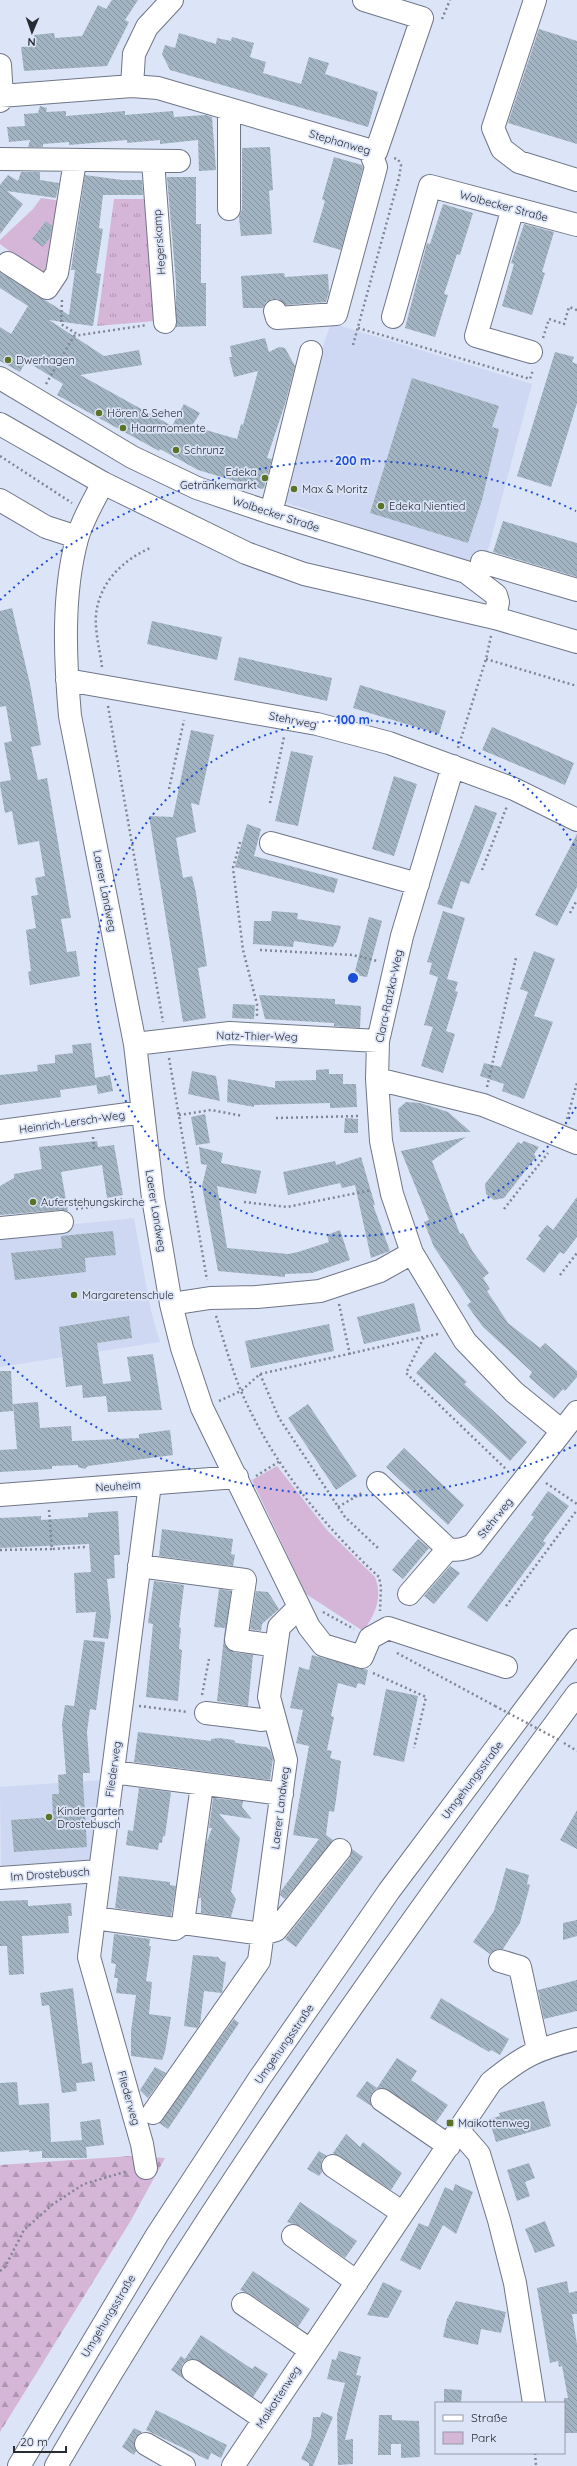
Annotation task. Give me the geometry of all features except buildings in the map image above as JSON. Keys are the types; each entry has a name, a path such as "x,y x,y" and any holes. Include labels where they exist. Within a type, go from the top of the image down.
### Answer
{"main road":[{"path":"132,86 134,54 147,27 172,0"},
{"name":"Stephanweg","path":"1,98 132,86 158,88 376,152 422,18 364,0"},
{"path":"535,0 493,128 502,150 519,162 577,180"},
{"path":"0,66 1,98"},
{"path":"228,109 229,209"},
{"path":"275,311 277,318 336,314 376,167 370,151"},
{"path":"0,159 179,161"},
{"path":"8,263 47,288 57,273 74,161"},
{"name":"Hegerskamp","path":"153,161 165,322"},
{"name":"Wolbecker Straße","path":"393,317 430,186 577,225"},
{"path":"513,208 476,336 531,352"},
{"path":"271,513 310,352"},
{"name":"Wolbecker Straße","path":"0,378 132,457 197,488 271,513 466,572 496,595 498,602 495,618"},
{"path":"0,424 103,483 246,553 304,574 495,618 577,642"},
{"name":"Laerer Landweg","path":"103,483 77,537 68,606 67,680 70,716 135,1044 153,1198 171,1304 182,1348 202,1408 309,1627 323,1645 368,1653"},
{"path":"0,500 46,527 77,537"},
{"path":"482,562 577,590"},
{"name":"Stehrweg","path":"67,680 188,700 317,724 389,743 514,789 577,820"},
{"name":"Clara-Ratzka-Weg","path":"453,766 395,966 378,1041 377,1079 379,1115 390,1186 412,1254 465,1341 514,1392 562,1431"},
{"path":"271,843 418,884"},
{"name":"Natz-Thier-Weg","path":"135,1044 166,1039 230,1033 378,1041"},
{"path":"377,1079 483,1105 577,1143"},
{"name":"Heinrich-Lersch-Weg","path":"0,1131 143,1112"},
{"path":"0,1228 62,1222"},
{"path":"171,1304 210,1298 320,1290 380,1271 412,1254"},
{"name":"Stehrweg","path":"448,1549 458,1551 474,1545 527,1479 577,1412"},
{"name":"Neuheim","path":"0,1495 150,1484 239,1482"},
{"path":"378,1483 448,1549 409,1594"},
{"name":"Fliederweg","path":"146,2168 149,2143 89,1957 150,1484"},
{"path":"139,1566 244,1580 236,1640 276,1646"},
{"name":"Laerer Landweg","path":"153,2113 259,1961 286,1760 273,1717 269,1697 279,1627 299,1608"},
{"path":"368,1653 388,1628 506,1667"},
{"name":"Umgehungsstraße","path":"19,2466 157,2235 259,2079 389,1891 577,1640"},
{"path":"56,2466 187,2251 286,2102 422,1904 577,1694"},
{"path":"203,1713 262,1720 273,1717"},
{"path":"113,1772 202,1785 282,1794"},
{"path":"184,1923 202,1785"},
{"path":"94,1918 175,1928 184,1923 263,1934 276,1930 340,1850"},
{"name":"Im Drostebusch","path":"0,1878 99,1871"},
{"path":"500,1961 520,1967 538,2050"},
{"name":"Maikottenweg","path":"233,2466 491,2082 517,2060 538,2050 577,2039"},
{"path":"382,2100 454,2138 479,2154 499,2220 515,2282 534,2402"},
{"path":"333,2166 403,2213"},
{"path":"293,2236 357,2282"},
{"path":"243,2304 310,2350"},
{"path":"193,2371 264,2419"},
{"path":"146,2444 184,2466"}],"path":[{"path":"353,345 399,178"},
{"path":"57,273 62,274 61,324 78,335"},
{"path":"37,400 74,336 165,322"},
{"path":"0,456 88,513"},
{"path":"150,548 119,565 105,588 97,608 96,627 210,1298 241,1391 280,1462 332,1531 379,1578 381,1587 380,1614"},
{"path":"453,766 486,659 577,686"},
{"path":"169,789 188,700"},
{"path":"270,802 288,719"},
{"path":"482,870 514,789"},
{"path":"240,842 233,868 243,950 257,1004 255,1034"},
{"path":"570,913 577,900"},
{"path":"260,950 353,955 395,966"},
{"path":"483,1105 516,958"},
{"path":"179,1115 211,1110 243,1116"},
{"path":"276,1118 379,1115"},
{"path":"244,1202 286,1207 390,1186"},
{"path":"62,1222 76,1219 75,1210 153,1198"},
{"path":"560,1275 577,1253"},
{"path":"335,1286 350,1355"},
{"path":"202,1408 241,1391 260,1374 350,1355 458,1329"},
{"path":"424,1337 406,1373 527,1479 577,1504"},
{"path":"260,1374 279,1418 338,1507 345,1517 380,1549"},
{"path":"239,1482 280,1462"},
{"path":"338,1507 378,1483"},
{"path":"47,1491 52,1549"},
{"path":"506,1606 577,1510"},
{"path":"0,1550 86,1547"},
{"path":"299,1608 308,1603 368,1653 373,1672 426,1697 414,1748"},
{"path":"390,1649 560,1740 577,1751"},
{"path":"122,1704 203,1713 208,1659"},
{"path":"0,2270 5,2267 24,2230 53,2204 84,2184 113,2174 146,2168"},
{"path":"535,2454 536,2466"}],"shaded area":[{"path":"331,323 532,384 483,569 270,497"},
{"name":"Margaretenschule","path":"134,1218 151,1311 160,1342 0,1367 0,1232"},
{"name":"Kindergarten Drostebusch","path":"102,1780 91,1861 1,1868 0,1787"}],"green space":[{"path":"41,198 62,201 56,262 42,275 0,244 0,240 33,209"},
{"path":"114,199 153,199 155,321 97,326"},
{"path":"277,1466 327,1530 375,1577 378,1599 371,1619 363,1631 306,1594 252,1480"},
{"path":"131,2156 165,2158 130,2222 0,2432 0,2165"}],"place":[{"name":"Dwerhagen","path":"8,360"},
{"name":"Hören & Sehen","path":"99,413"},
{"name":"Haarmomente","path":"123,428"},
{"name":"Schrunz","path":"176,450"},
{"name":"Edeka Getränkemarkt","path":"265,478"},
{"name":"Max & Moritz","path":"294,489"},
{"name":"Edeka Nientied","path":"381,506"},
{"name":"Auferstehungskirche","path":"33,1202"},
{"name":"Margaretenschule","path":"74,1295"},
{"name":"Kindergarten Drostebusch","path":"49,1817"},
{"name":"Maikottenweg","path":"450,2123"}]}
